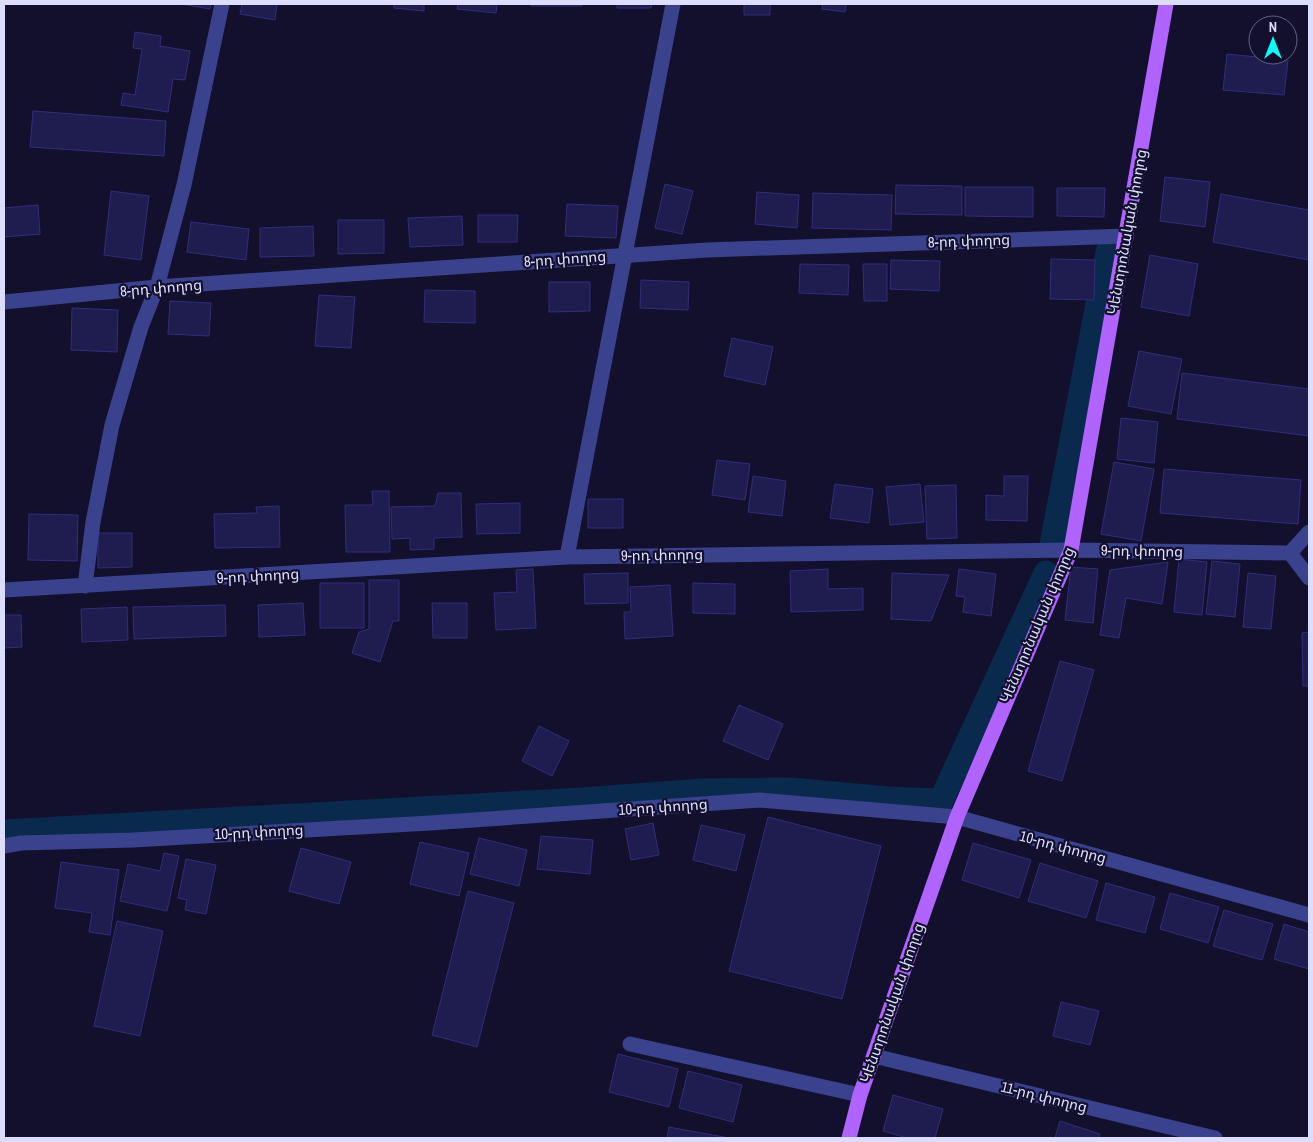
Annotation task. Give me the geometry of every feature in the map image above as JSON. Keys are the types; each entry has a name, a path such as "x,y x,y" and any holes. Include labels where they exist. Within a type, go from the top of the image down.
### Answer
{"main road":[{"name":"Կենտրոնական փողոց","path":"849,1138 860,1095 956,818 1071,550 1166,4"}],"street":[{"path":"85,586 93,522 112,425 141,327 157,287 184,185 222,4"},
{"path":"567,557 673,4"},
{"name":"8-րդ փողոց","path":"4,302 157,287 707,250 1127,236"},
{"path":"1309,532 1290,553 1309,578"},
{"name":"9-րդ փողոց","path":"4,590 567,557 1071,550 1290,553"},
{"name":"10-րդ փողոց","path":"4,846 21,843 133,840 430,823 760,800 956,818 1309,915"},
{"path":"630,1044 860,1095"},
{"name":"11-րդ փողոց","path":"874,1056 1215,1138"}],"building":[{"path":"181,4 211,4 210,9"},
{"path":"242,4 277,4 275,20 240,14"},
{"path":"394,4 424,4 424,11 394,8"},
{"path":"458,4 497,4 496,13 457,9"},
{"path":"531,4 582,4 582,6 531,6"},
{"path":"617,4 652,4 651,8 617,8"},
{"path":"744,4 770,4 770,15 744,15"},
{"path":"823,4 846,4 845,12 822,9"},
{"path":"135,32 161,36 160,46 190,51 185,80 173,79 168,112 121,105 123,93 135,95 142,49 133,48"},
{"path":"1227,54 1248,56 1248,65 1287,65 1284,95 1223,90"},
{"path":"33,111 166,121 164,156 30,147"},
{"path":"1165,177 1210,182 1205,227 1160,221"},
{"path":"665,184 693,191 682,234 655,228"},
{"path":"896,185 962,186 962,215 895,214"},
{"path":"965,187 1033,187 1033,217 965,216"},
{"path":"1057,188 1105,188 1104,217 1057,216"},
{"path":"111,191 149,196 141,260 104,255"},
{"path":"757,192 799,195 797,228 755,224"},
{"path":"813,193 892,195 891,230 812,228"},
{"path":"1221,194 1309,210 1309,260 1213,242"},
{"path":"567,204 618,206 616,238 565,236"},
{"path":"38,205 40,234 4,237 4,208"},
{"path":"478,215 518,215 517,242 478,242"},
{"path":"462,216 463,245 410,247 408,218"},
{"path":"338,220 384,220 384,253 338,254"},
{"path":"191,222 249,229 246,260 187,252"},
{"path":"313,226 314,256 260,257 260,228"},
{"path":"1150,255 1198,264 1189,316 1141,307"},
{"path":"1051,259 1095,260 1094,300 1050,299"},
{"path":"891,260 940,261 939,291 890,289"},
{"path":"800,264 849,265 848,295 799,293"},
{"path":"863,264 887,264 887,301 864,301"},
{"path":"641,280 689,282 688,310 640,308"},
{"path":"549,282 590,282 590,311 549,312"},
{"path":"425,290 475,291 475,323 424,322"},
{"path":"319,295 355,297 351,348 315,346"},
{"path":"170,301 211,303 209,336 168,334"},
{"path":"72,308 118,310 117,352 71,350"},
{"path":"732,338 773,347 765,385 724,376"},
{"path":"1139,351 1182,359 1171,414 1128,406"},
{"path":"1182,373 1309,389 1309,436 1177,419"},
{"path":"1121,418 1158,422 1154,463 1117,459"},
{"path":"717,460 750,464 745,500 712,495"},
{"path":"1114,462 1154,469 1141,541 1101,534"},
{"path":"1164,469 1301,480 1298,524 1160,513"},
{"path":"753,476 786,481 782,516 748,512"},
{"path":"1004,476 1028,476 1027,521 986,520 986,495 1004,496"},
{"path":"835,484 873,489 869,523 830,518"},
{"path":"920,484 924,522 890,525 886,487"},
{"path":"956,485 957,538 927,539 925,486"},
{"path":"372,491 389,491 390,552 346,552 345,505 373,505"},
{"path":"438,493 461,493 462,537 434,538 434,549 410,550 410,538 392,539 391,507 435,506"},
{"path":"588,499 623,499 623,528 588,528"},
{"path":"520,503 520,533 477,534 476,504"},
{"path":"279,506 280,547 215,548 214,514 257,513 256,507"},
{"path":"29,514 78,515 77,561 28,560"},
{"path":"98,533 132,533 132,567 98,568"},
{"path":"1179,559 1207,562 1202,615 1174,612"},
{"path":"1212,561 1240,564 1235,617 1206,614"},
{"path":"1168,562 1162,604 1126,598 1119,638 1100,635 1110,570"},
{"path":"1071,567 1098,569 1093,623 1065,620"},
{"path":"533,569 536,628 496,630 494,593 517,592 516,570"},
{"path":"828,569 828,589 863,588 863,610 791,612 790,571"},
{"path":"959,569 996,574 991,616 963,612 965,597 956,596"},
{"path":"628,573 628,603 585,604 584,574"},
{"path":"892,573 949,575 931,621 891,619"},
{"path":"1248,573 1276,576 1271,629 1243,627"},
{"path":"369,580 399,580 399,621 393,621 380,662 352,653 359,632 369,629"},
{"path":"320,583 364,583 364,628 320,628"},
{"path":"693,583 735,584 735,614 693,613"},
{"path":"670,585 673,636 625,639 624,612 631,612 630,587"},
{"path":"303,603 305,635 259,637 258,605"},
{"path":"432,603 467,603 467,638 433,638"},
{"path":"225,605 226,636 134,639 133,607"},
{"path":"127,607 128,640 82,642 81,609"},
{"path":"4,615 21,615 22,647 4,648"},
{"path":"1309,632 1309,686 1303,686 1302,633"},
{"path":"1060,661 1094,670 1062,781 1028,771"},
{"path":"739,705 783,724 768,760 723,741"},
{"path":"539,726 569,741 552,776 522,761"},
{"path":"768,817 881,846 842,999 729,971"},
{"path":"653,823 659,855 631,860 625,829"},
{"path":"701,825 745,835 736,871 693,860"},
{"path":"541,836 593,840 590,874 537,869"},
{"path":"479,838 527,850 519,886 470,874"},
{"path":"420,842 469,853 459,896 410,884"},
{"path":"973,843 1031,860 1019,898 962,880"},
{"path":"301,848 351,862 339,904 289,891"},
{"path":"164,853 179,856 167,911 120,901 128,864 160,871"},
{"path":"186,859 216,865 206,914 185,910 187,900 178,898"},
{"path":"61,862 119,870 110,935 89,932 92,913 55,908"},
{"path":"1040,863 1098,881 1086,918 1028,901"},
{"path":"1106,883 1155,897 1145,933 1096,920"},
{"path":"468,891 514,903 477,1047 432,1035"},
{"path":"1170,893 1219,907 1208,943 1160,929"},
{"path":"1224,910 1273,924 1262,960 1213,946"},
{"path":"117,921 163,931 140,1036 94,1026"},
{"path":"1284,924 1309,932 1309,969 1274,959"},
{"path":"1061,1002 1099,1011 1090,1045 1053,1036"},
{"path":"618,1054 678,1069 669,1107 609,1092"},
{"path":"688,1071 742,1085 733,1122 679,1108"},
{"path":"893,1095 943,1109 935,1138 907,1138 883,1131"},
{"path":"1060,1121 1100,1134 1099,1138 1055,1138"},
{"path":"669,1127 729,1138 667,1138"}],"waterway":[{"path":"1052,544 1108,252"},
{"path":"4,832 582,800 702,791 790,790 888,799 941,801 1046,573"}]}
